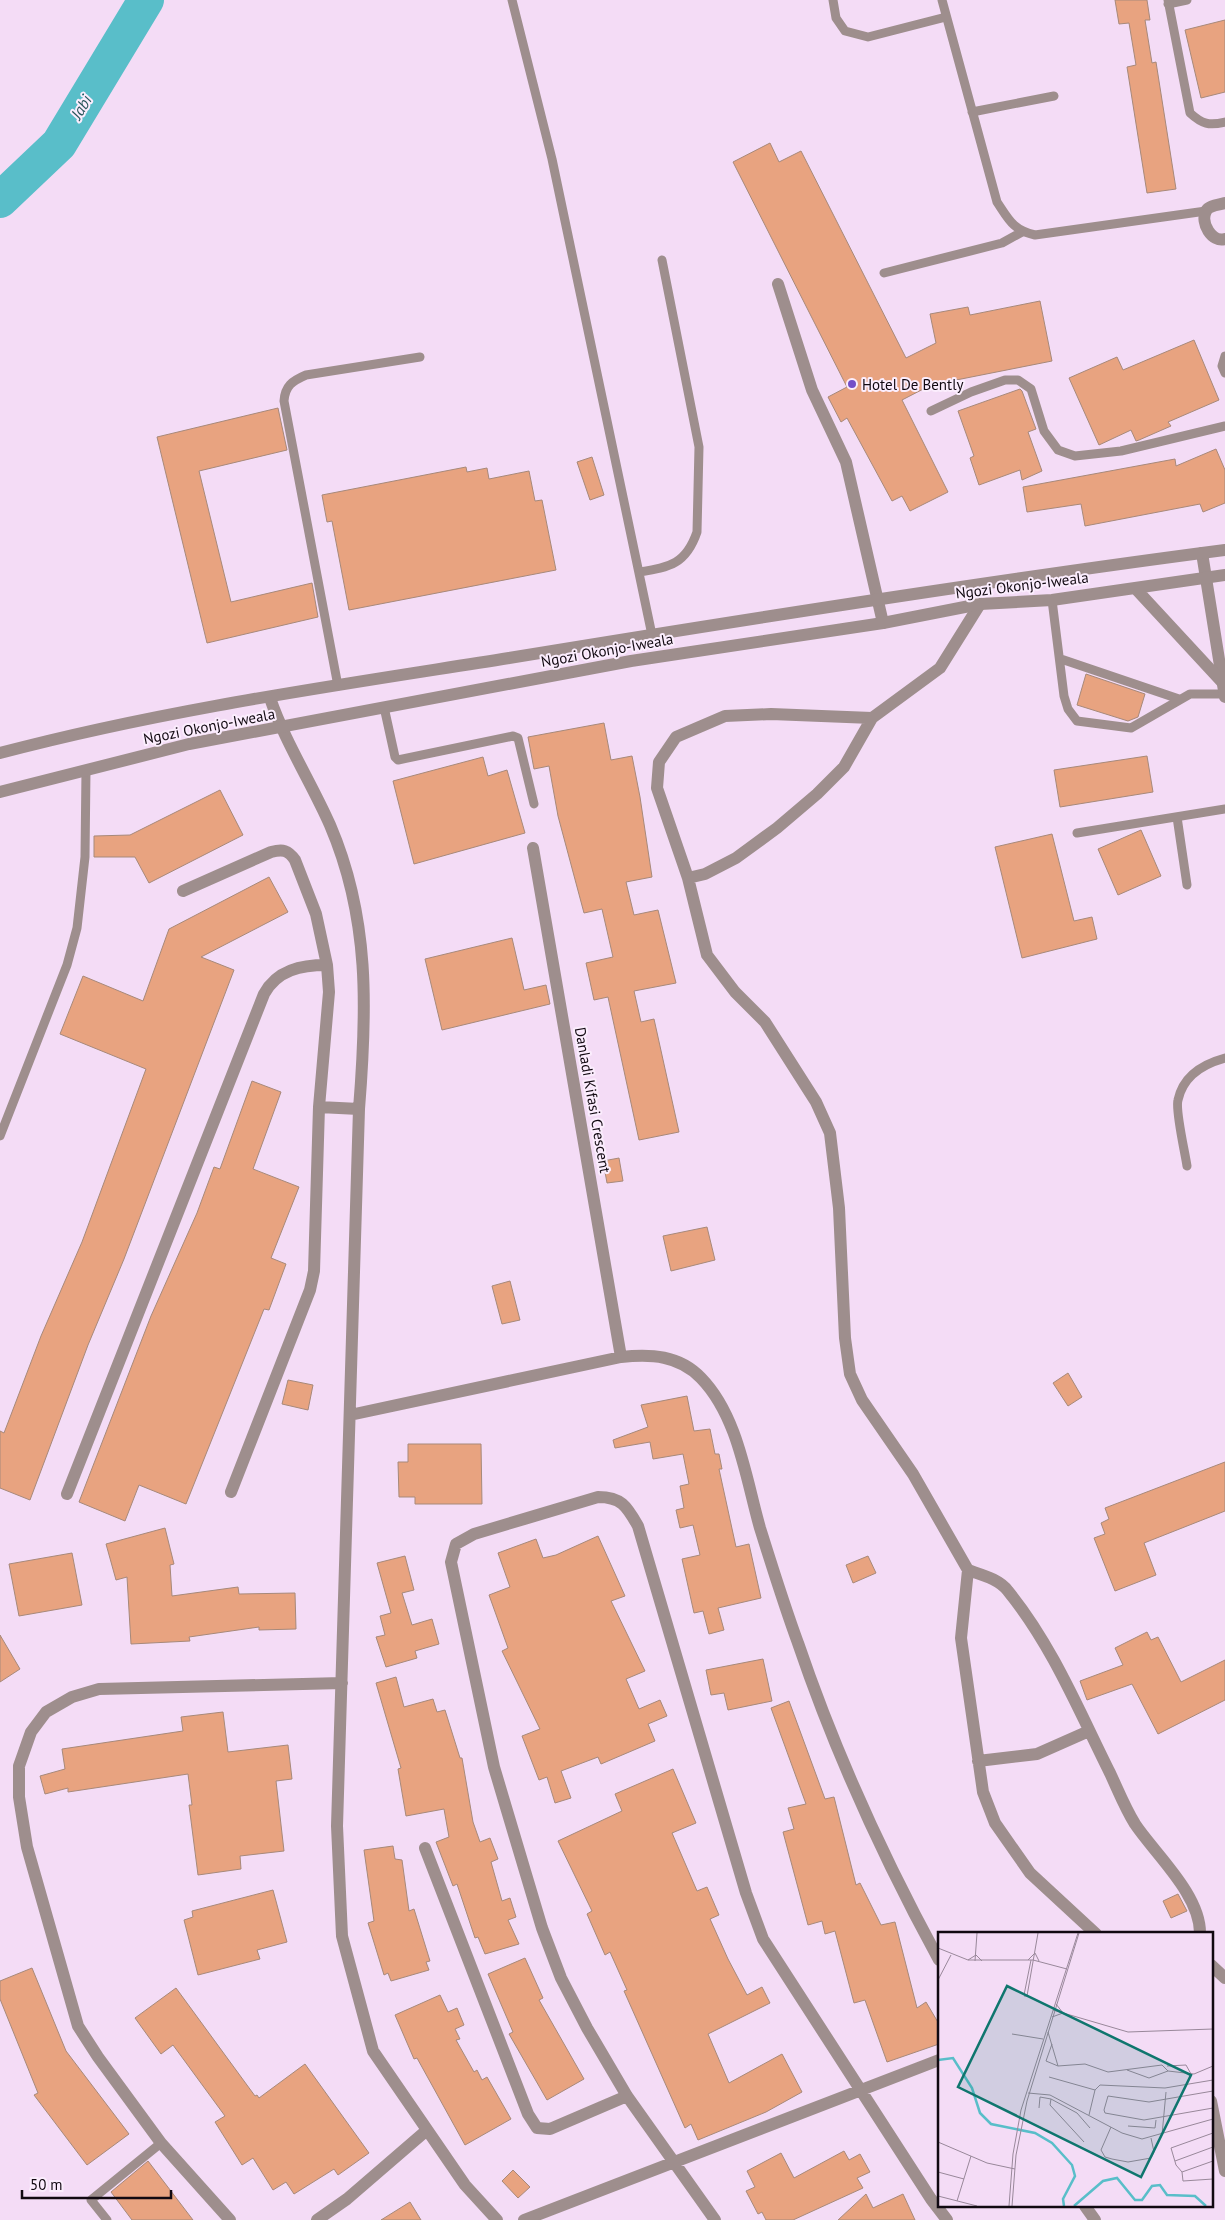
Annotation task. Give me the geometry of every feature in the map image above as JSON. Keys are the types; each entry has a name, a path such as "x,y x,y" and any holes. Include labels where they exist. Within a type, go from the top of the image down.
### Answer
{"street":[{"path":"1225,203 1210,207 1206,211 1209,233 1219,241 1225,239"},
{"path":"778,284 812,390 846,462 883,623"},
{"name":"Ngozi Okonjo-Iweala","path":"1,752 74,733 338,686 878,598 1225,550"},
{"path":"1202,553 1224,687"},
{"name":"Ngozi Okonjo-Iweala","path":"6,790 189,744 631,661 883,623 980,604 1052,600 1225,575"},
{"path":"1135,588 1224,687"},
{"path":"688,878 705,874 736,858 778,828 817,794 844,767 872,718 940,668 980,604"},
{"path":"270,698 280,728 329,824 349,876 362,940 366,1003 359,1109 337,1826 342,1936 374,2050 465,2185 497,2220"},
{"path":"872,718 771,714 725,716 676,737 659,762 657,788 688,878 707,955 735,992 765,1022 816,1102 830,1133 838,1198 845,1338 850,1374 862,1400 913,1474 968,1570 961,1638 983,1792 995,1824 1030,1873 1094,1932"},
{"name":"Danladi Kifasi Crescent","path":"533,848 621,1357"},
{"path":"183,891 271,852 281,849 290,852 295,860 316,914 327,965 329,992 318,1107 314,1271 310,1290 231,1492"},
{"path":"67,1494 264,994 270,983 295,968 307,965 327,965"},
{"path":"318,1107 359,1109"},
{"path":"350,1416 621,1357 647,1355 672,1358 701,1378 721,1406 741,1452 760,1527 802,1653 844,1762 896,1880 938,1958"},
{"path":"715,2220 627,2096 574,2003 542,1928 494,1767 451,1562 456,1544 474,1534 598,1497 613,1497 628,1508 638,1526 746,1893 762,1939 862,2090 931,2199 947,2220"},
{"path":"968,1570 988,1576 1007,1589 1044,1640 1135,1823 1179,1881 1188,1896 1200,1927 1200,1932"},
{"path":"230,2220 161,2143 98,2057 78,2026 27,1847 19,1797 19,1766 31,1732 46,1712 72,1697 99,1689 342,1683"},
{"path":"978,1761 1037,1754 1089,1731"},
{"path":"425,1848 528,2114 537,2128 550,2129 627,2096"},
{"path":"1212,1966 1225,1978"},
{"path":"524,2220 938,2060"},
{"path":"1212,2106 1225,2170"},
{"path":"317,2220 347,2199 427,2130"},
{"path":"1086,2208 1095,2220"}],"lane":[{"path":"512,0 552,159 652,635"},
{"path":"833,0 836,18 844,31 868,37 946,17"},
{"path":"942,0 997,202 1013,225 1022,232 1035,235 1206,211"},
{"path":"1187,0 1168,2 1190,113 1201,123 1213,125 1225,122"},
{"path":"972,112 1054,96"},
{"path":"884,273 1002,244 1022,232"},
{"path":"640,572 664,568 684,557 692,545 697,532 699,447 662,260"},
{"path":"1225,356 1222,366 1225,373"},
{"path":"338,686 284,401 285,391 291,382 306,375 420,357"},
{"path":"931,412 971,392 1005,380 1018,380 1031,389 1044,431 1058,450 1075,456 1121,451 1225,426"},
{"path":"1052,600 1061,659 1064,696 1068,709 1077,721 1131,728 1178,699 1190,694 1224,687"},
{"path":"1061,659 1178,699"},
{"path":"384,707 395,756 398,760 513,736 518,738 534,804"},
{"path":"0,1136 67,965 77,928 85,857 86,770"},
{"path":"1077,834 1225,809"},
{"path":"1176,817 1187,885"},
{"path":"1186,1166 1177,1100 1192,1073 1212,1061 1225,1058"},
{"path":"107,2220 91,2200 161,2143"}],"building":[{"path":"1115,0 1147,0 1150,20 1145,20 1152,63 1156,62 1176,189 1147,193 1127,67 1136,65 1129,23 1119,24"},
{"path":"1225,20 1225,92 1201,98 1185,30"},
{"path":"770,143 779,162 801,151 906,358 936,343 930,314 968,307 970,315 1040,301 1052,361 931,385 902,400 948,492 910,511 902,496 892,501 847,418 841,422 828,397 847,387 733,162"},
{"path":"1194,340 1219,400 1168,422 1171,426 1139,440 1136,441 1131,430 1099,445 1069,378 1117,357 1123,370"},
{"path":"1020,389 1036,429 1028,432 1042,471 1022,480 1020,470 979,485 970,458 974,456 958,411"},
{"path":"278,408 287,450 199,471 231,602 312,583 318,617 207,643 157,437"},
{"path":"1216,449 1225,470 1225,503 1203,512 1200,504 1085,526 1081,504 1027,512 1023,487 1175,459 1176,466"},
{"path":"592,457 604,495 590,500 577,462"},
{"path":"466,467 467,472 487,468 489,479 529,471 535,501 542,500 556,570 349,610 332,521 327,522 322,495"},
{"path":"1086,674 1145,694 1138,717 1128,721 1077,705"},
{"path":"604,723 611,760 632,756 640,797 652,877 626,882 634,915 658,910 676,983 634,991 641,1022 654,1019 679,1132 639,1140 608,997 594,1000 586,963 613,957 602,909 584,913 558,816 549,766 534,769 528,737"},
{"path":"1147,756 1153,792 1060,807 1054,770"},
{"path":"483,757 488,776 507,770 525,833 414,864 393,781"},
{"path":"220,790 243,835 149,883 135,857 94,857 94,836 130,835"},
{"path":"1141,830 1161,876 1118,895 1098,849"},
{"path":"1052,834 1074,921 1092,917 1097,939 1022,958 995,847"},
{"path":"269,877 288,912 201,957 234,970 124,1259 88,1345 30,1500 0,1488 0,1431 4,1433 41,1336 82,1242 146,1069 60,1034 83,976 143,1001 169,929"},
{"path":"512,938 524,990 546,985 550,1004 442,1030 425,959"},
{"path":"252,1081 281,1092 253,1169 299,1187 271,1258 286,1264 269,1310 264,1309 186,1504 139,1485 125,1521 79,1502 151,1316 197,1213 214,1167 220,1169"},
{"path":"619,1158 623,1181 607,1183 603,1161"},
{"path":"707,1227 715,1260 671,1271 663,1236"},
{"path":"510,1281 520,1320 502,1324 492,1286"},
{"path":"1068,1373 1082,1397 1068,1406 1053,1383"},
{"path":"288,1380 313,1385 308,1410 282,1404"},
{"path":"687,1396 694,1431 710,1429 715,1454 719,1454 722,1469 719,1469 736,1547 749,1544 761,1598 718,1608 724,1630 709,1634 703,1611 694,1613 682,1559 700,1555 693,1525 680,1528 676,1510 684,1508 680,1486 689,1484 683,1454 653,1459 650,1442 615,1448 613,1440 648,1427 641,1405"},
{"path":"408,1444 481,1444 482,1504 415,1504 415,1497 399,1497 398,1462 408,1462"},
{"path":"1225,1462 1225,1511 1144,1543 1156,1575 1115,1591 1094,1538 1105,1534 1101,1523 1109,1519 1105,1508"},
{"path":"165,1528 174,1564 170,1565 172,1596 238,1587 239,1594 295,1593 296,1629 259,1630 259,1627 189,1637 190,1641 131,1644 127,1577 116,1580 106,1544"},
{"path":"598,1536 625,1596 611,1601 645,1671 626,1679 639,1709 660,1700 667,1716 648,1724 655,1741 601,1764 598,1757 561,1771 571,1798 555,1803 547,1777 539,1780 522,1736 540,1729 502,1651 508,1648 489,1595 510,1587 498,1553 536,1539 543,1558 556,1555"},
{"path":"72,1553 82,1605 19,1616 9,1564"},
{"path":"405,1556 414,1590 402,1593 412,1625 432,1619 439,1644 415,1651 417,1658 386,1667 376,1637 385,1635 380,1616 391,1613 377,1563"},
{"path":"868,1556 876,1573 853,1583 846,1565"},
{"path":"1147,1632 1151,1640 1158,1637 1181,1682 1225,1660 1225,1700 1158,1734 1132,1684 1087,1700 1080,1681 1123,1665 1115,1648"},
{"path":"0,1635 20,1669 0,1682"},
{"path":"763,1659 772,1701 728,1710 724,1693 711,1695 706,1670"},
{"path":"396,1677 404,1707 433,1699 437,1712 445,1710 460,1758 462,1758 473,1822 480,1842 490,1838 498,1859 491,1862 502,1901 510,1898 516,1917 508,1920 519,1944 485,1954 478,1937 475,1938 457,1884 453,1886 436,1842 449,1837 444,1809 406,1816 398,1769 401,1768 376,1683"},
{"path":"789,1701 825,1799 834,1797 856,1885 860,1883 881,1925 895,1922 917,2008 926,2002 938,2022 938,2044 887,2062 865,2000 854,2003 835,1931 825,1934 822,1921 808,1925 783,1832 794,1829 788,1808 806,1804 771,1708"},
{"path":"223,1712 228,1752 288,1745 292,1779 276,1781 284,1851 240,1856 241,1869 198,1875 189,1805 192,1805 188,1774 68,1792 68,1788 45,1794 40,1776 65,1769 62,1749 183,1731 181,1717"},
{"path":"673,1769 696,1823 672,1833 697,1891 707,1887 719,1915 710,1919 747,1995 762,1987 770,2003 708,2034 729,2083 782,2054 802,2092 766,2112 698,2140 691,2124 685,2128 624,1991 627,1990 610,1952 605,1955 587,1914 592,1911 558,1841 622,1811 615,1794"},
{"path":"393,1846 395,1859 402,1860 409,1911 414,1909 430,1961 426,1962 429,1970 391,1981 388,1973 384,1975 368,1923 374,1921 364,1850"},
{"path":"273,1890 287,1942 257,1950 260,1959 198,1975 184,1920 193,1917 192,1911"},
{"path":"1178,1894 1187,1911 1171,1918 1163,1901"},
{"path":"525,1958 543,1998 539,2000 584,2079 547,2100 509,2034 513,2032 488,1974"},
{"path":"32,1968 66,2051 129,2134 87,2165 34,2095 38,2093 0,1999 0,1981"},
{"path":"176,1988 255,2096 257,2095 259,2098 305,2064 369,2153 338,2175 334,2169 294,2194 286,2182 273,2190 253,2158 242,2165 215,2122 225,2116 173,2045 161,2054 135,2018"},
{"path":"440,1995 448,2012 457,2008 464,2025 455,2029 460,2039 456,2040 474,2072 477,2070 482,2080 487,2077 511,2119 465,2145 417,2058 414,2059 395,2015"},
{"path":"844,2151 849,2160 860,2154 870,2172 857,2178 863,2188 793,2220 766,2220 762,2212 758,2214 746,2191 755,2187 747,2171 781,2153 794,2178"},
{"path":"148,2161 193,2220 132,2220 111,2192"},
{"path":"513,2170 530,2187 518,2198 502,2181"},
{"path":"866,2194 873,2208 903,2194 915,2220 838,2220"},
{"path":"410,2202 421,2220 381,2220"}],"waterway":[{"name":"Jabi","path":"0,200 59,144 146,0"}],"place":[{"name":"Hotel De Bently","path":"852,384"}]}
